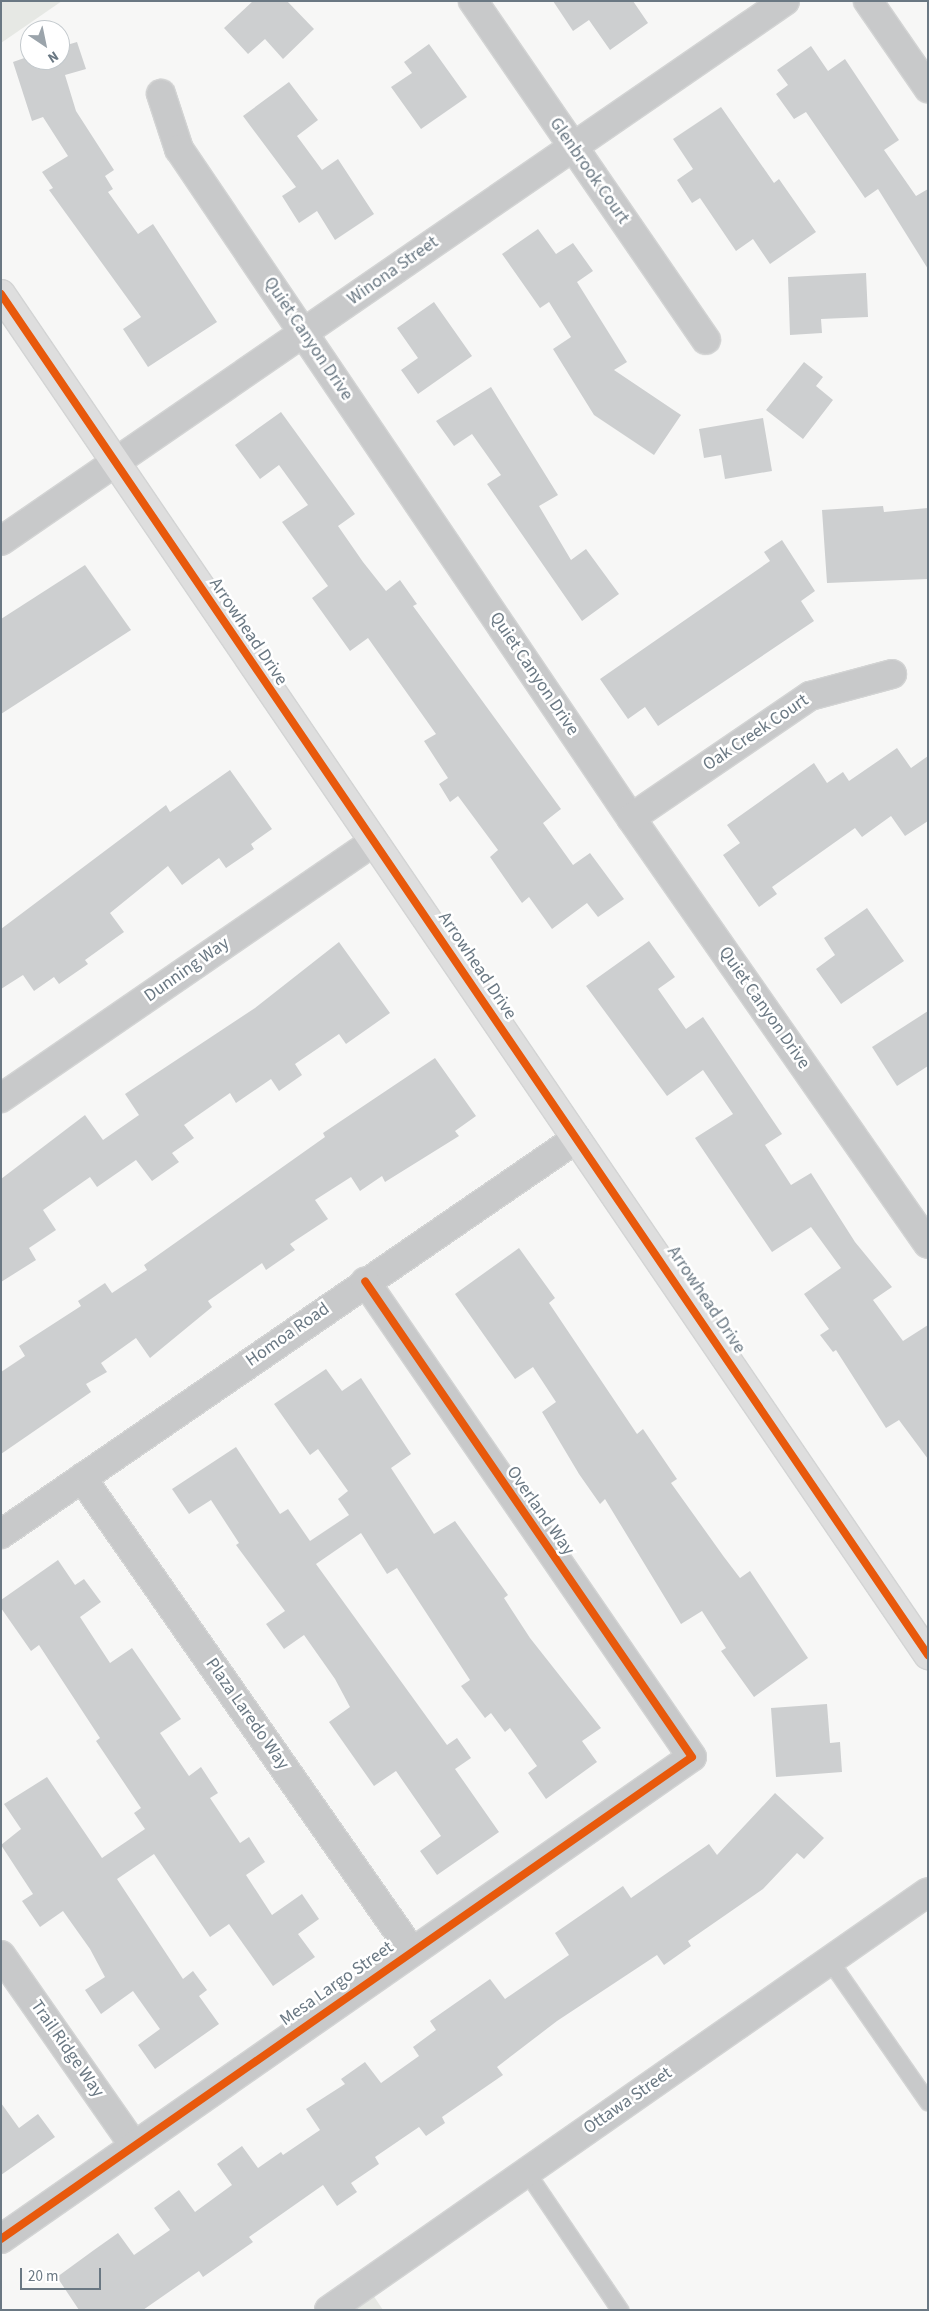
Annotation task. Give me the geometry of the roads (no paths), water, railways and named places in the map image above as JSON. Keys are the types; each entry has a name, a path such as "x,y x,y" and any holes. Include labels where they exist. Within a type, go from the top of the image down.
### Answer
{"main road":[{"name":"Arrowhead Drive","path":"1,294 114,463 928,1655"}],"street":[{"name":"Glenbrook Court","path":"473,1 706,340"},
{"name":"Winona Street","path":"1,541 785,1"},
{"path":"868,1 928,88"},
{"name":"Quiet Canyon Drive","path":"161,94 179,149 631,818 928,1244"},
{"name":"Oak Creek Court","path":"631,818 810,696 892,674"},
{"name":"Dunning Way","path":"1,1098 374,842"},
{"name":"Homoa Road","path":"1,1534 364,1281 576,1138"},
{"name":"Overland Way","path":"364,1281 692,1757"},
{"name":"Plaza Laredo Way","path":"82,1478 411,1950"},
{"name":"Mesa Largo Street","path":"1,2239 133,2144 411,1950 692,1757"},
{"name":"Ottawa Street","path":"329,2310 928,1892"},
{"name":"Trail Ridge Way","path":"1,1955 133,2144"}],"lane":[{"path":"830,1961 928,2102"},
{"path":"526,2171 620,2310"}]}
